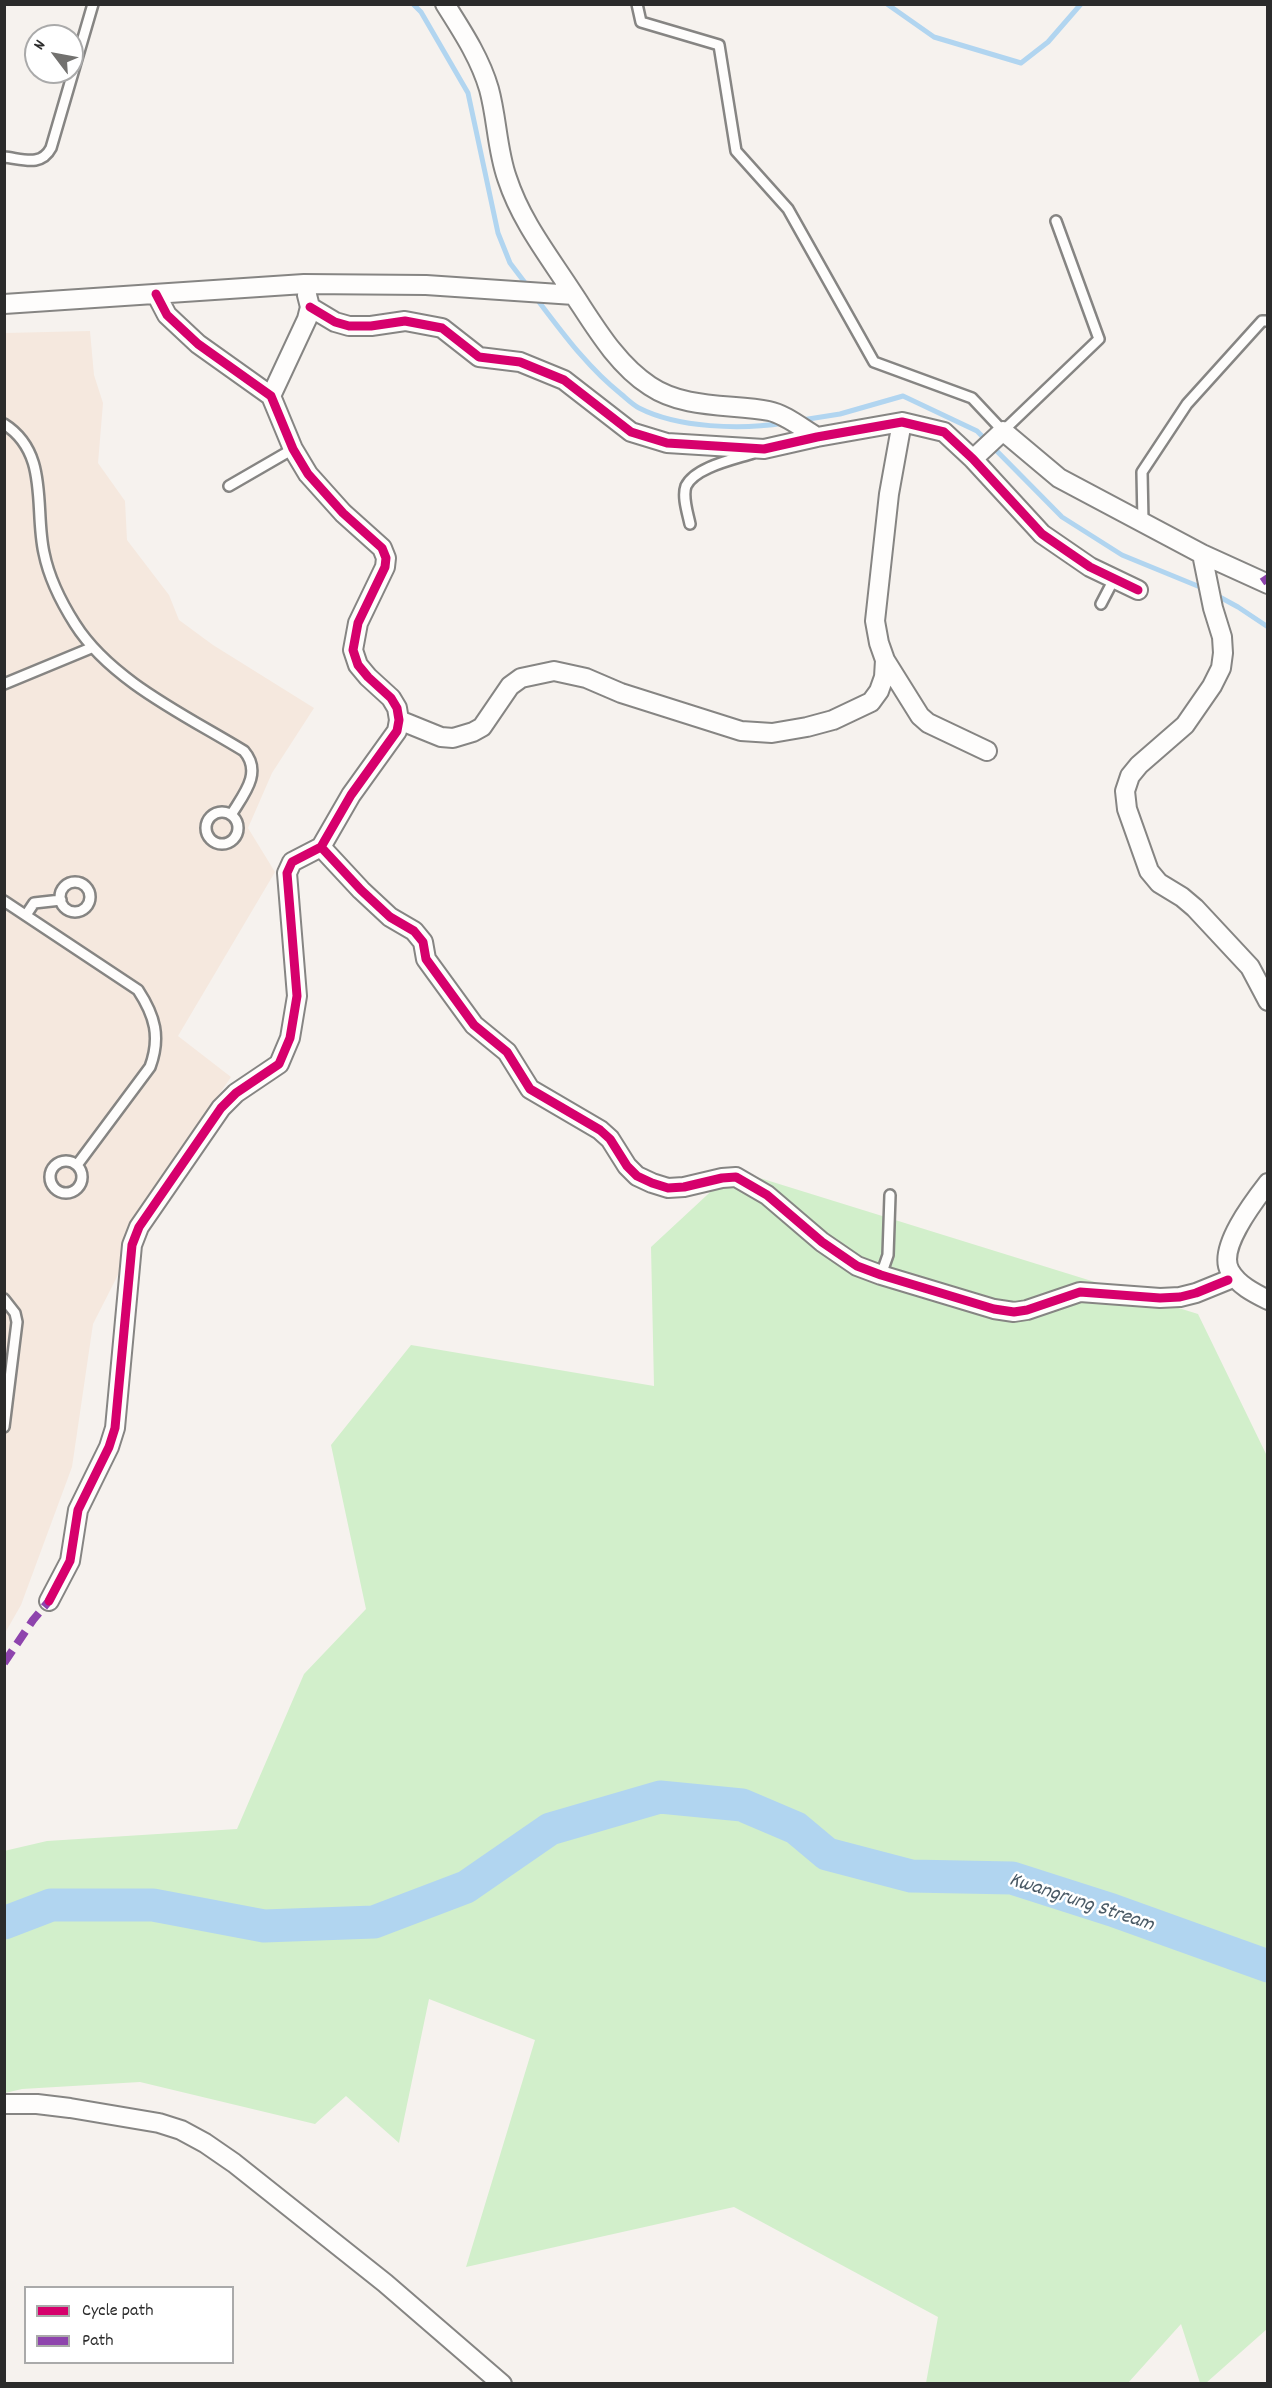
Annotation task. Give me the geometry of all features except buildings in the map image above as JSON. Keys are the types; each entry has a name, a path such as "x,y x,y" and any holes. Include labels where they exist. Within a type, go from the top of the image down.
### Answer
{"street":[{"path":"446,4 480,64 489,89 506,176 518,207 568,295 615,352 634,374 668,396 693,402 772,412 817,437"},
{"path":"4,304 304,284 426,285 568,295"},
{"path":"271,396 307,319 310,307 304,284"},
{"path":"49,1600 70,1561 78,1510 109,1447 115,1428 132,1245 139,1227 221,1108 236,1093 279,1064 290,1038 297,996 287,873 292,862 321,847 351,795 393,740 399,720 397,708 391,698 358,665 353,650 358,623 385,567 386,558 382,548 322,492 308,474 293,449 271,396 198,344 167,315 156,294"},
{"path":"310,307 334,322 349,326 371,326 405,321 442,328 479,357 520,362 564,380 631,432 648,438 704,446 764,449 902,422 944,432 973,459 1042,534 1090,567 1138,590"},
{"path":"902,422 888,494 875,621 879,643 885,660 920,716 928,723 987,751"},
{"path":"973,459 1003,431 1059,478 1202,554 1268,584"},
{"path":"1202,554 1213,608 1222,637 1221,668 1212,686 1185,725 1139,765 1130,776 1125,791 1127,809 1149,871 1159,883 1195,908 1250,967 1268,1000"},
{"path":"399,720 441,738 453,738 473,732 482,727 501,697 521,678 554,671 586,678 621,693 741,731 772,733 833,720 871,702 879,691 884,677 885,660"},
{"path":"321,847 383,910 414,931 423,942 426,959 474,1025 507,1052 530,1089 610,1139 627,1166 637,1176 668,1188 736,1177 767,1195 838,1254 857,1266 994,1309 1014,1312 1039,1307 1080,1292 1160,1298 1180,1297 1228,1280"},
{"path":"1268,1183 1230,1244 1226,1258 1229,1270 1238,1280 1268,1300"},
{"path":"4,2104 37,2104 70,2108 159,2123 181,2130 234,2163 385,2283 502,2384"}],"lane":[{"path":"4,157 39,161 47,157 93,4"},
{"path":"637,4 641,22 719,45 736,151 788,208 874,362 972,398 1003,431 1099,339 1056,221"},
{"path":"1143,522 1142,472 1187,404 1262,321 1268,321"},
{"path":"4,424 20,436 36,469 40,534 44,555 62,602 91,648 128,678 244,751 251,759 253,770 251,780 231,815"},
{"path":"229,486 293,449"},
{"path":"690,524 685,496 686,487 694,478 711,466 764,449"},
{"path":"1101,604 1114,579"},
{"path":"4,684 91,648"},
{"path":"26,915 34,903 61,900"},
{"path":"4,901 138,990 150,1009 156,1050 150,1067 77,1165"},
{"path":"881,1275 888,1255 890,1195"},
{"path":"4,1299 15,1312 17,1322 4,1427"}],"shaded area":[{"path":"90,331 94,375 103,403 98,463 125,501 127,540 169,595 179,620 213,645 314,708 272,773 248,828 275,872 178,1036 231,1077 127,1229 122,1248 123,1265 93,1324 72,1467 21,1605 5,1633 5,333"}],"green space":[{"path":"734,1170 1198,1314 1267,1456 1267,2329 1206,2383 1200,2383 1181,2324 1128,2383 926,2383 938,2317 734,2207 466,2267 535,2040 429,1999 399,2143 346,2096 315,2124 140,2082 22,2089 5,2093 4,1851 47,1841 237,1829 304,1674 366,1609 331,1445 411,1345 654,1386 651,1247"}],"waterway":[{"path":"413,4 421,12 468,93 498,233 510,263 529,288"},
{"path":"887,4 934,37 1021,63 1048,42 1081,4"},
{"path":"536,298 586,361 609,384 639,408 672,420 710,426 730,427 784,423"},
{"path":"802,420 840,414 903,396 977,431 1062,517 1122,555 1205,589"},
{"path":"1216,595 1268,627"},
{"name":"Kwangrung Stream","path":"4,1923 51,1905 153,1905 264,1926 374,1922 466,1887 550,1829 660,1797 742,1805 796,1828 827,1854 911,1876 1012,1878 1112,1910 1268,1966"}],"marked path":[{"path":"1262,582 1268,578"},
{"path":"4,1663 49,1601"}],"cycle path":[{"path":"49,1601 70,1561 78,1510 109,1447 115,1428 132,1245 139,1227 221,1108 236,1093 279,1064 290,1038 297,996 287,873 292,862 321,847 351,795 397,731 399,720 397,708 391,698 358,665 353,650 358,623 385,567 386,558 382,548 343,513 308,474 293,449 271,396 198,344 167,315 156,294"},
{"path":"310,307 335,322 349,326 371,326 405,321 442,328 479,357 520,362 564,380 631,432 667,443 764,449 902,422 944,432 973,459 1042,534 1090,567 1138,590"},
{"path":"321,847 390,917 414,931 423,942 426,959 474,1025 507,1052 530,1089 600,1130 610,1139 627,1166 637,1176 668,1188 736,1177 767,1195 822,1242 857,1266 994,1309 1014,1312 1027,1310 1080,1292 1160,1298 1180,1297 1228,1280"}]}
